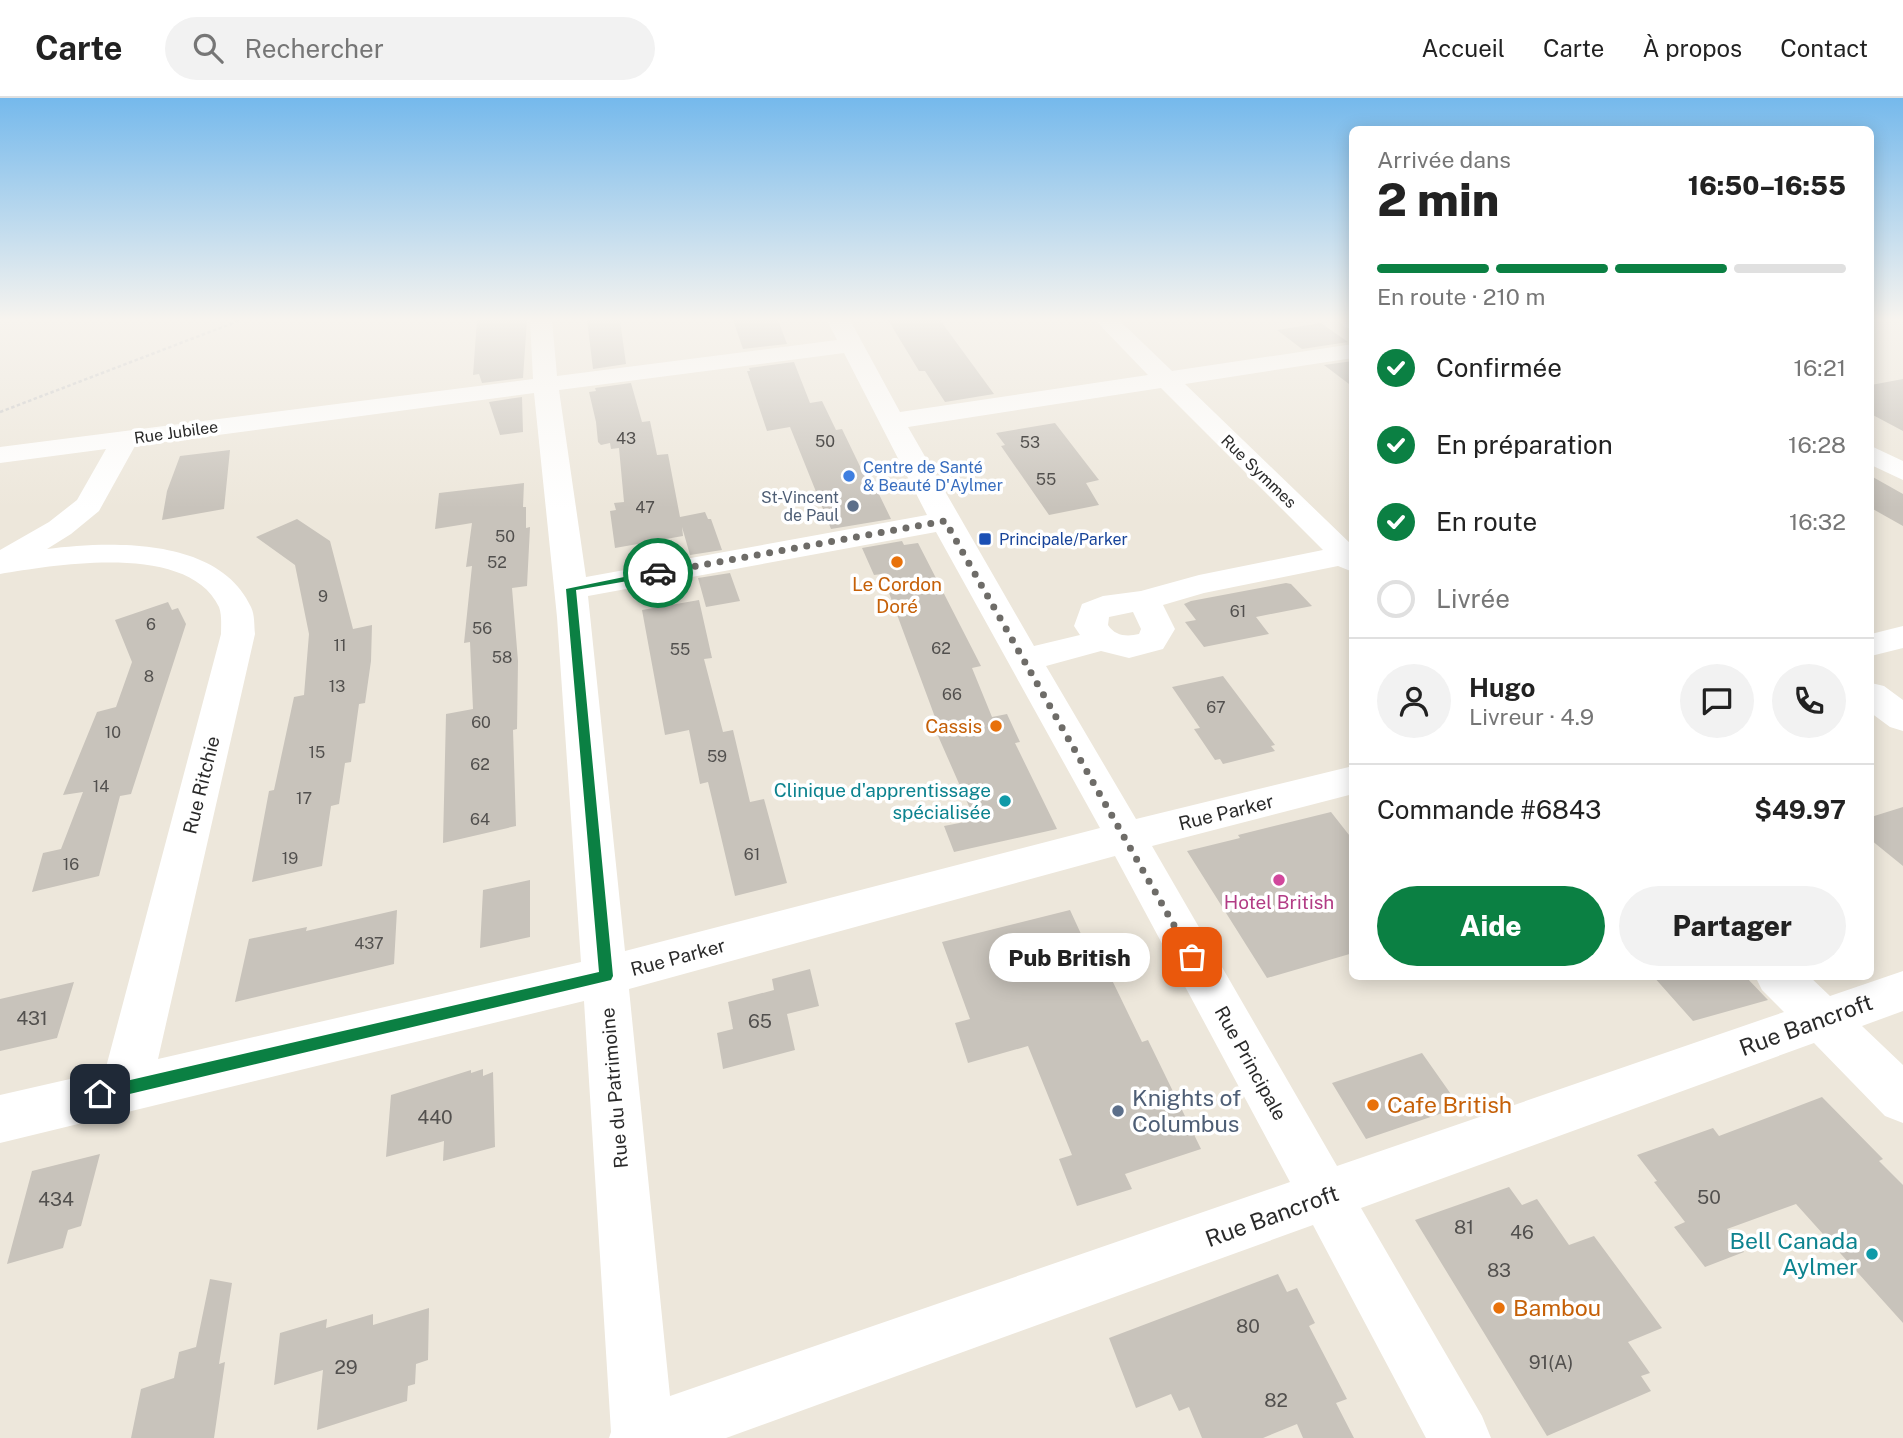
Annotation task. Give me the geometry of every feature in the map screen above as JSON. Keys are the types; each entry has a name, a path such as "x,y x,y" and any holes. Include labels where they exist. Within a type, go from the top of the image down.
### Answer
{"street":[{"name":"Rue Jubilee","path":"0,455 545,383"},
{"name":"Rue du Patrimoine","path":"545,383 571,589 606,976 642,1438"},
{"name":"Rue Principale","path":"873,383 945,521 1126,837 1460,1438"},
{"path":"894,421 1141,383"},
{"name":"Rue Symmes","path":"1168,383 1349,559"},
{"path":"0,564 60,528 89,505 125,439"},
{"path":"1874,456 1903,472"},
{"path":"89,505 105,533 124,552"},
{"path":"571,589 945,521"},
{"name":"Rue Ritchie","path":"0,564 124,552 161,557 201,572 220,587 236,608 237,634 125,1088"},
{"path":"1025,660 1101,640 1129,647 1151,641 1158,629 1154,615 1142,601 1199,585 1349,559"},
{"path":"1874,644 1903,637"},
{"path":"1874,697 1903,718"},
{"name":"Rue Parker","path":"0,1119 606,976 1126,837 1349,781"},
{"path":"1783,980 1903,1099"},
{"name":"Rue Bancroft","path":"642,1438 1903,990"}],"path":[{"path":"0,412 77,383"}],"building":[{"path":"631,383 642,422 650,421 657,455 668,454 680,517 705,512 708,519 711,519 722,550 690,555 682,527 683,536 615,548 610,511 616,510 614,503 624,502 619,448 611,449 610,443 601,445 598,442 589,392 596,391 595,388"},
{"path":"751,383 802,383 810,403 822,401 836,430 842,429 869,485 874,484 891,519 831,529 790,427 767,431"},
{"path":"932,383 986,383 994,394 945,402"},
{"path":"1903,383 1903,431 1874,416 1874,384"},
{"path":"522,397 523,432 500,435 489,402"},
{"path":"1055,423 1099,480 1086,483 1099,505 1049,515 1001,446 1005,445 996,433"},
{"path":"230,450 224,509 162,520 167,491 180,456"},
{"path":"1874,478 1903,494 1903,526 1874,510"},
{"path":"524,483 523,507 526,507 526,528 530,527 527,586 512,588 518,661 517,729 513,730 516,826 443,843 446,714 473,709 470,642 464,643 472,566 466,567 472,523 435,529 439,493"},
{"path":"297,519 330,541 353,629 372,625 371,661 365,703 359,704 351,762 345,763 339,804 331,806 322,866 252,882 269,791 274,790 294,697 304,695 309,634 295,565 256,537"},
{"path":"902,541 904,545 918,543 981,666 972,668 992,717 1007,714 1020,742 1015,743 1057,829 954,852 944,826 975,820 935,729 939,728 882,574 874,575 862,548"},
{"path":"730,573 740,601 706,607 698,578"},
{"path":"1291,584 1312,606 1256,617 1269,634 1204,647 1185,622 1196,620 1184,604 1191,601"},
{"path":"699,600 712,658 704,659 723,732 733,730 750,802 764,799 787,883 735,896 708,782 700,784 689,730 665,735 642,610"},
{"path":"168,602 172,610 178,608 186,624 131,794 120,796 99,876 32,892 43,853 61,849 83,792 63,795 97,712 116,707 132,662 115,620"},
{"path":"1223,676 1275,745 1271,746 1275,751 1223,764 1220,759 1215,760 1194,729 1200,728 1172,687"},
{"path":"1903,807 1903,866 1874,842 1874,816"},
{"name":"Hotel British","path":"1331,812 1349,835 1349,954 1267,978 1187,851 1240,838 1238,835"},
{"path":"530,880 530,937 480,948 483,890"},
{"path":"397,910 394,964 235,1002 249,939 307,927 306,931"},
{"path":"1070,910 1087,947 1095,945 1142,1042 1148,1040 1201,1149 1125,1174 1132,1189 1077,1206 1059,1159 1072,1155 1028,1046 968,1063 955,1023 970,1019 942,942"},
{"path":"810,969 819,1006 787,1014 795,1050 723,1069 717,1033 733,1029 728,1002 774,990 772,979"},
{"path":"1657,980 1749,980 1768,1000 1693,1021"},
{"path":"74,982 57,1038 0,1051 0,999"},
{"path":"1422,1053 1460,1107 1366,1139 1332,1083"},
{"path":"483,1069 483,1076 493,1072 495,1147 443,1161 444,1141 386,1157 391,1095 471,1070 471,1073"},
{"path":"1822,1097 1883,1159 1879,1161 1903,1185 1903,1323 1796,1204 1727,1229 1744,1252 1705,1267 1674,1227 1685,1222 1637,1155 1713,1128 1719,1136"},
{"path":"100,1154 81,1226 68,1230 63,1248 7,1264 32,1171"},
{"path":"1509,1187 1522,1205 1537,1199 1569,1245 1594,1236 1662,1328 1628,1342 1650,1373 1641,1376 1651,1391 1547,1436 1415,1220"},
{"path":"1278,1274 1287,1292 1297,1288 1315,1323 1309,1326 1347,1399 1336,1403 1354,1438 1303,1438 1297,1424 1263,1438 1202,1438 1189,1407 1179,1411 1171,1394 1136,1408 1109,1338"},
{"path":"210,1279 232,1283 219,1364 225,1362 214,1438 131,1438 141,1389 174,1378 179,1352 196,1347"},
{"path":"429,1308 428,1360 416,1364 415,1384 408,1386 407,1401 317,1430 323,1370 274,1385 280,1333 327,1319 326,1328 373,1314 373,1325"}],"way so far":[{"path":"658,573 945,521 1192,957"}],"place":[{"name":"Centre de Santé & Beauté D'Aylmer","path":"849,476"},
{"name":"St-Vincent de Paul","path":"853,506"},
{"name":"Principale/Parker","path":"985,539"},
{"name":"Le Cordon Doré","path":"897,562"},
{"name":"Cassis","path":"996,726"},
{"name":"Clinique d'apprentissage spécialisée","path":"1005,801"},
{"name":"Hotel British","path":"1279,880"},
{"name":"Pub British","path":"1192,957"},
{"name":"Cafe British","path":"1373,1105"},
{"name":"Knights of Columbus","path":"1118,1111"},
{"name":"Bell Canada Aylmer","path":"1872,1254"},
{"name":"Bambou","path":"1499,1308"}],"route":[{"path":"100,1094 606,976 571,589 658,573"}]}
